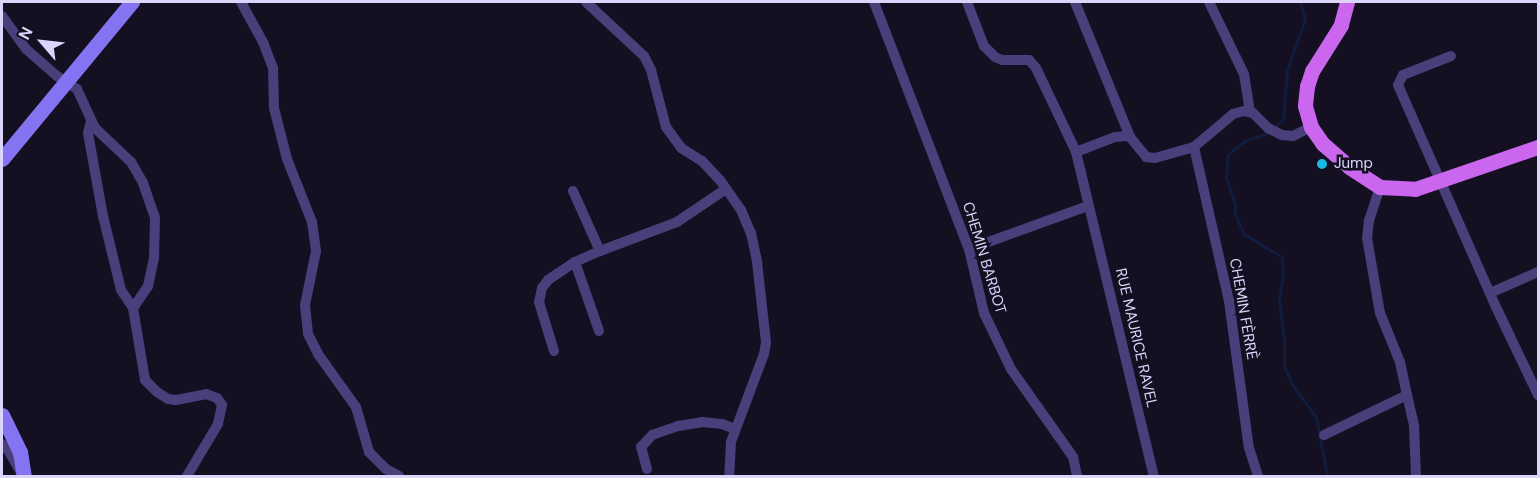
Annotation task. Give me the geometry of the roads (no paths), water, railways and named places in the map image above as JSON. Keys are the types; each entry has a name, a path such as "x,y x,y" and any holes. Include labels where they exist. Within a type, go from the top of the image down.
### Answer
{"main road":[{"path":"1347,2 1341,25 1312,71 1307,86 1305,106 1311,127 1338,159 1380,187 1415,189 1539,147"}],"street":[{"path":"2,159 132,2"},
{"path":"241,2 263,42 273,68 274,108 287,159 312,222 316,251 305,305 308,334 318,354 356,407 369,452 399,477"},
{"path":"586,2 644,56 651,70 666,127 675,142 702,161 726,189 741,210 755,248 766,342 764,354 735,429 729,453 729,477"},
{"name":"CHEMIN BARBOT","path":"874,2 969,249 984,313 1011,369 1073,457 1077,477"},
{"name":"RUE MAURICE RAVEL","path":"967,2 984,46 995,57 1002,60 1029,60 1036,68 1076,152 1154,477"},
{"path":"1075,2 1130,136 1146,157 1155,158 1194,147 1233,114 1250,111"},
{"path":"1209,2 1244,74 1250,111 1268,128 1282,135 1293,136 1311,127"},
{"path":"2,16 26,49 57,76 77,89 91,121 131,162 143,183 155,218 154,258 148,286 136,300 133,308"},
{"path":"1451,56 1402,75 1398,85 1490,293 1539,395"},
{"path":"91,121 88,132 102,216 122,290 133,308 141,368 149,385 168,399 176,400 206,394 217,398 222,405 218,424 187,477"},
{"path":"1076,152 1115,137 1130,136"},
{"name":"CHEMIN FÈRRÈ","path":"1194,147 1229,301 1250,448 1258,477"},
{"path":"1380,187 1369,220 1367,238 1380,313 1400,362 1407,395 1413,426 1416,477"},
{"path":"554,351 539,302 540,294 548,280 575,262 677,222 726,189"},
{"path":"573,191 600,251"},
{"path":"969,249 1088,206"},
{"path":"575,262 599,332"},
{"path":"1490,293 1539,272"},
{"path":"1324,435 1407,395"},
{"path":"2,415 20,452 24,477"},
{"path":"647,469 641,447 652,435 702,422 722,424 735,429"},
{"path":"2,444 24,477"}],"waterway":[{"path":"1275,127 1283,119 1287,70 1305,19 1300,2"},
{"path":"1268,133 1246,140 1228,154 1226,177 1235,204 1235,214 1244,234 1282,257 1283,274 1279,299 1284,338 1284,366 1294,387 1316,417 1327,476"}],"place":[{"name":"Jump","path":"1322,164"}]}
